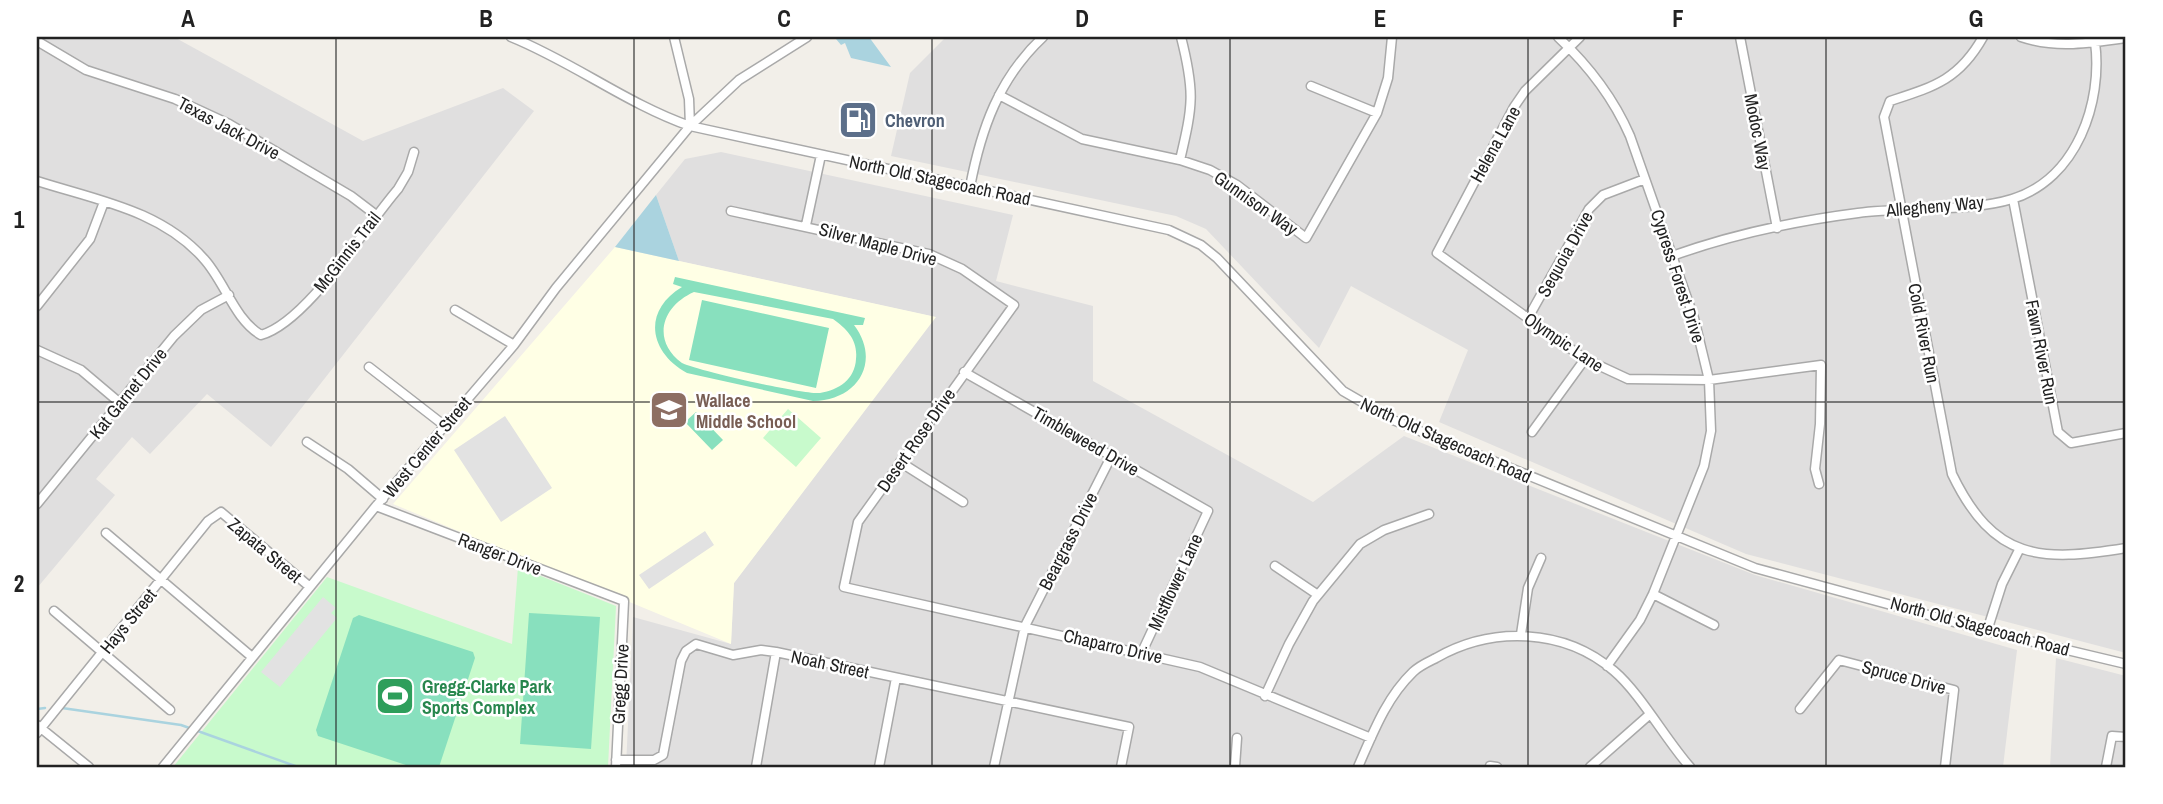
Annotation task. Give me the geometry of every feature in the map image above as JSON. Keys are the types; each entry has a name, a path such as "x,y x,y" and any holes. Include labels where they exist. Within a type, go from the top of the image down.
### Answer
{"street":[{"name":"North Old Stagecoach Road","path":"511,37 554,54 665,117 690,126 1157,226 1186,237 1217,258 1320,371 1368,408 1755,568 1987,631 2126,664"},
{"path":"674,37 689,99 690,126"},
{"name":"West Center Street","path":"163,767 376,506 514,345 556,288 690,126 739,80 807,37"},
{"path":"970,187 979,141 988,114 1021,61 1043,37"},
{"path":"1180,160 1193,99 1192,80 1181,37"},
{"name":"Gunnison Way","path":"999,94 1082,139 1180,160 1237,185 1306,238 1377,113 1388,78 1392,37"},
{"name":"Cypress Forest Drive","path":"1558,37 1586,62 1620,113 1694,318 1709,380 1711,431 1704,466 1653,594 1640,620 1608,666"},
{"name":"Helena Lane","path":"1437,253 1514,107 1580,37"},
{"name":"Modoc Way","path":"1740,37 1777,228"},
{"name":"Cold River Run","path":"1983,37 1964,65 1952,76 1922,92 1890,101 1884,117 1952,474 1977,516 2020,548 2057,557 2126,548"},
{"path":"2021,37 2055,45 2126,38"},
{"name":"Texas Jack Drive","path":"37,41 86,70 175,99 229,124 351,196 376,215"},
{"name":"Allegheny Way","path":"1672,256 1718,239 1845,215 2013,199 2056,171 2084,128 2096,93 2098,65 2095,42"},
{"path":"1311,86 1377,113"},
{"name":"McGinnis Trail","path":"229,295 249,328 261,335 272,332 303,308 403,180 414,152"},
{"path":"806,225 821,155"},
{"name":"Sequoia Drive","path":"1528,318 1589,209 1603,195 1645,178"},
{"path":"37,181 127,208 179,235 205,261 229,295"},
{"name":"Fawn River Run","path":"2013,199 2058,432 2071,443 2126,433"},
{"path":"37,306 90,239 104,202"},
{"name":"Silver Maple Drive","path":"731,211 806,225 929,254 962,269 1014,305"},
{"name":"Olympic Lane","path":"1437,253 1585,359 1628,379 1709,380 1821,365 1820,424 1815,469 1818,484"},
{"name":"Kat Garnet Drive","path":"38,499 188,321 229,295"},
{"name":"Desert Rose Drive","path":"844,587 858,522 1014,305"},
{"path":"455,310 514,345"},
{"path":"37,351 80,370 120,403"},
{"path":"1532,432 1585,359"},
{"path":"369,367 446,426"},
{"name":"Timbleweed Drive","path":"964,372 1208,511"},
{"path":"307,442 348,469 383,499"},
{"name":"Beargrass Drive","path":"1006,701 1025,626 1112,455"},
{"path":"900,462 963,502"},
{"name":"Ranger Drive","path":"376,506 624,601"},
{"name":"Mistflower Lane","path":"1142,652 1208,511"},
{"name":"Zapata Street","path":"221,512 310,587"},
{"name":"Hays Street","path":"38,729 208,521 221,512"},
{"path":"1265,696 1289,644 1318,595 1360,544 1384,530 1429,514"},
{"path":"106,533 252,657"},
{"path":"1987,631 2002,584 2020,548"},
{"path":"1521,634 1528,588 1541,558"},
{"path":"1275,566 1318,595"},
{"name":"Chaparro Drive","path":"844,587 1200,667 1371,738"},
{"path":"1653,594 1714,625"},
{"name":"Gregg Drive","path":"616,764 624,601"},
{"path":"54,611 170,710"},
{"path":"1357,767 1388,701 1415,670 1448,651 1484,637 1521,634 1558,642 1593,656 1608,666 1690,767"},
{"name":"Noah Street","path":"616,764 653,760 663,755 681,661 693,645 701,644 733,655 761,650 776,652 1129,727 1121,767"},
{"path":"756,767 776,652"},
{"name":"Spruce Drive","path":"1800,709 1839,660 1954,690 1945,767"},
{"path":"879,767 896,678"},
{"path":"994,767 1006,701"},
{"path":"1590,767 1649,715"},
{"path":"38,729 89,767"},
{"path":"2106,767 2112,736 2126,737"},
{"path":"1235,767 1237,738"}],"shaded area":[{"path":"37,37 174,37 363,141 503,88 534,111 271,447 207,394 150,454 132,437 96,479 115,495 37,588"},
{"path":"946,37 2126,37 2126,653 1746,554 1439,422 1468,350 1351,286 1319,348 1206,229 1176,216 891,156 910,73"},
{"path":"721,152 1013,215 996,281 1093,306 1093,381 1313,502 1404,436 1755,575 2017,650 2003,767 626,767 633,617 731,644 734,583 935,317 679,261 656,195 685,159"},
{"name":"Wallace Middle School","path":"615,247 936,317 734,583 731,644 393,504"},
{"path":"505,416 552,488 501,522 454,450"},
{"path":"705,531 714,545 649,589 639,575"},
{"path":"323,597 336,608 331,613 337,618 280,687 261,672"},
{"path":"2056,658 2126,676 2126,767 2050,767"}],"green space":[{"path":"675,277 865,318 863,325 854,325 866,352 860,377 853,387 842,394 813,401 687,373 665,354 655,331 661,308 669,297 682,287 673,284","holes":["694,292 833,319 847,331 853,341 856,352 855,366 845,382 820,393 751,382 682,363 672,354 664,334 664,324 674,306"]},
{"path":"702,300 829,328 816,388 689,360"},
{"path":"788,409 821,438 796,467 763,438"},
{"path":"696,412 723,440 712,450 685,422"},
{"path":"518,567 616,606 608,767 173,767 327,577 512,644"},
{"path":"529,613 600,617 591,749 520,744"},
{"name":"Gregg-Clarke Park Sports Complex","path":"359,615 473,652 475,658 439,767 412,767 318,736 316,730 353,618"}],"water":[{"path":"869,37 891,67 851,58 845,43 841,45 836,39"},
{"path":"656,195 679,261 615,247"}],"waterway":[{"path":"37,709 45,708"},
{"path":"62,708 181,725 298,767"}],"place":[{"name":"Chevron","path":"858,120"},
{"name":"Wallace Middle School","path":"669,410"},
{"name":"Gregg-Clarke Park Sports Complex","path":"395,696"}]}
